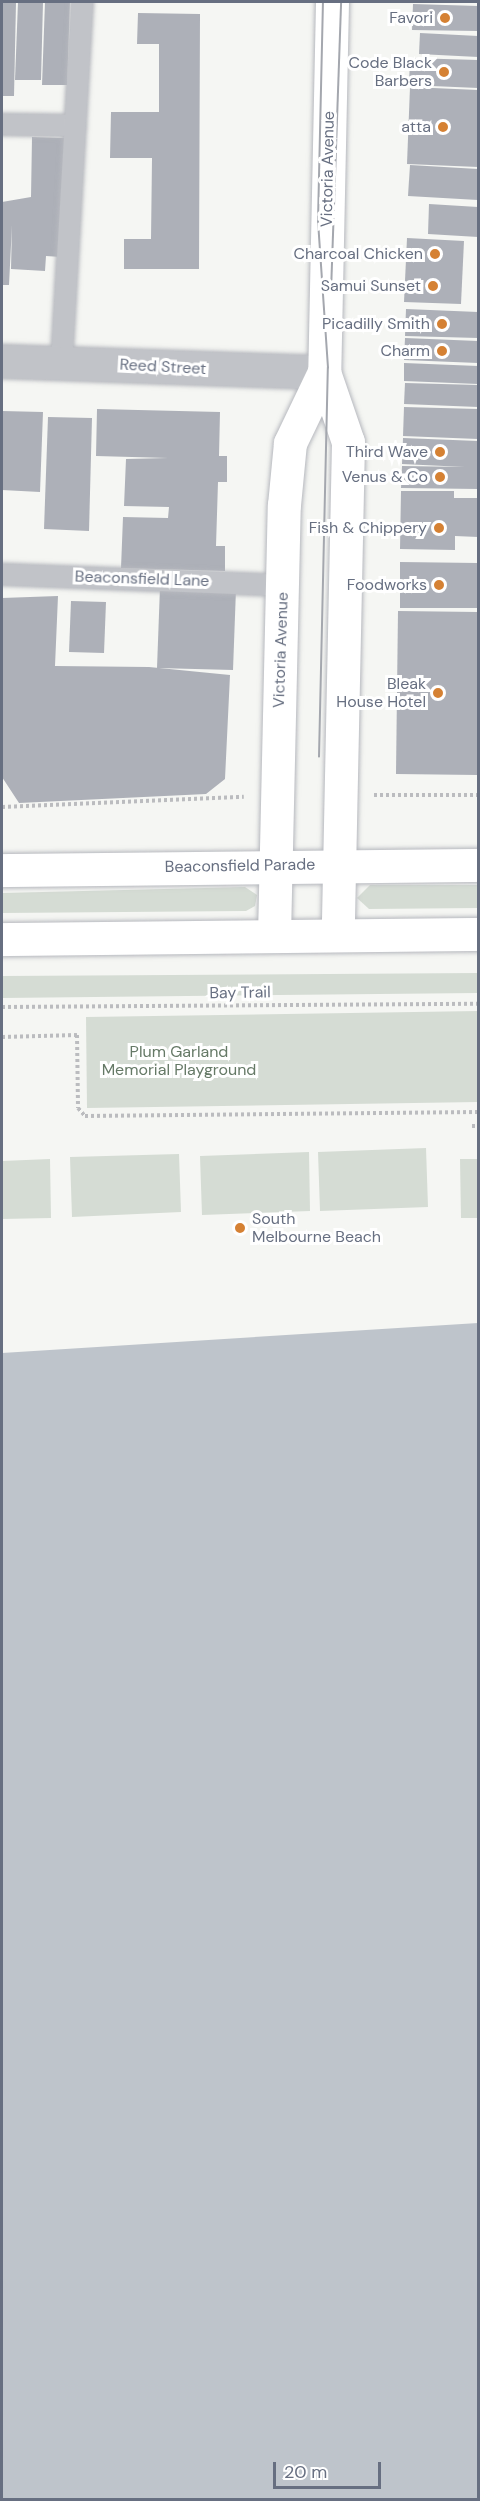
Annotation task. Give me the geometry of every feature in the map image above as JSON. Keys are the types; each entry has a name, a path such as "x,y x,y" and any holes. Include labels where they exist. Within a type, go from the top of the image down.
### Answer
{"street":[{"name":"Victoria Avenue","path":"332,2 324,372 348,442 338,935"},
{"name":"Reed Street","path":"2,361 324,372"},
{"name":"Victoria Avenue","path":"274,936 283,585 290,443 324,372"},
{"name":"Beaconsfield Parade","path":"2,870 276,865 478,865"},
{"path":"2,939 478,934"}],"lane":[{"path":"61,362 82,2"},
{"path":"2,124 75,125"},
{"name":"Beaconsfield Lane","path":"2,574 283,585"}],"path":[{"name":"Bay Trail","path":"2,1007 478,1004"},
{"path":"2,1037 77,1035 78,1108 85,1116 478,1112"},
{"path":"472,1126 478,1126"}],"green space":[{"path":"370,885 478,885 478,908 369,909 357,898"},
{"path":"245,887 257,895 255,906 246,911 2,913 2,893"},
{"path":"478,973 478,993 2,998 2,976"},
{"name":"Plum Garland Memorial Playground","path":"478,1011 478,1102 87,1108 86,1017"},
{"path":"426,1148 428,1207 320,1211 318,1152"},
{"path":"309,1152 310,1211 202,1215 200,1156"},
{"path":"179,1154 181,1212 72,1217 70,1157"},
{"path":"50,1159 51,1218 2,1219 2,1161"},
{"path":"460,1159 478,1159 478,1218 461,1218"}],"shaded area":[{"path":"478,1323 478,2499 2,2499 2,1353"}],"building":[{"path":"2,2 16,2 14,96 2,96"},
{"path":"18,2 43,2 41,80 15,80"},
{"path":"45,2 70,2 67,85 42,85"},
{"name":"Favori","path":"413,4 478,6 478,31 412,30"},
{"path":"138,13 200,14 199,269 124,269 124,239 151,239 152,158 110,158 111,112 159,112 159,44 137,44"},
{"path":"420,33 478,36 478,57 419,54"},
{"name":"Code Black Barbers","path":"410,58 478,60 478,88 409,85"},
{"name":"atta","path":"410,87 478,90 478,167 407,164"},
{"path":"32,137 65,138 61,257 46,256 45,271 11,269 12,225 9,285 2,285 2,202 31,197"},
{"path":"410,165 478,169 478,200 408,196"},
{"path":"429,204 478,207 478,237 428,234"},
{"path":"407,238 464,241 461,304 404,302"},
{"name":"Picadilly Smith","path":"406,309 478,312 478,338 405,336"},
{"name":"Charm","path":"405,338 478,341 478,363 404,360"},
{"path":"404,363 478,366 478,384 404,381"},
{"path":"405,383 478,385 478,407 404,404"},
{"path":"404,407 478,409 478,439 403,436"},
{"path":"97,409 220,412 219,456 227,456 227,482 218,482 216,546 225,546 225,571 121,568 123,517 168,518 169,507 124,506 126,459 168,458 96,456"},
{"path":"2,411 43,412 40,492 2,490"},
{"path":"48,417 92,418 89,531 44,529"},
{"path":"403,438 478,441 478,489 401,488 402,466 465,467 402,464"},
{"path":"401,491 454,491 454,498 478,498 478,537 455,536 455,550 400,549"},
{"name":"Foodworks","path":"400,562 478,563 478,608 400,608"},
{"path":"160,587 236,589 233,670 157,668"},
{"path":"58,596 55,666 149,667 230,675 225,779 206,794 19,803 2,777 2,598"},
{"path":"71,601 106,602 104,653 69,652"},
{"name":"Bleak House Hotel","path":"398,611 478,612 478,775 396,774"}],"tram line":[{"path":"319,757 328,368 318,221 323,2"},
{"path":"331,292 341,2"}],"place":[{"name":"Favori","path":"445,18"},
{"name":"Code Black Barbers","path":"444,72"},
{"name":"atta","path":"443,127"},
{"name":"Charcoal Chicken","path":"435,254"},
{"name":"Samui Sunset","path":"433,286"},
{"name":"Picadilly Smith","path":"442,324"},
{"name":"Charm","path":"442,351"},
{"name":"Third Wave","path":"440,452"},
{"name":"Venus & Co","path":"440,477"},
{"name":"Fish & Chippery","path":"439,528"},
{"name":"Foodworks","path":"439,585"},
{"name":"Bleak House Hotel","path":"438,693"},
{"name":"South Melbourne Beach","path":"240,1228"}]}
